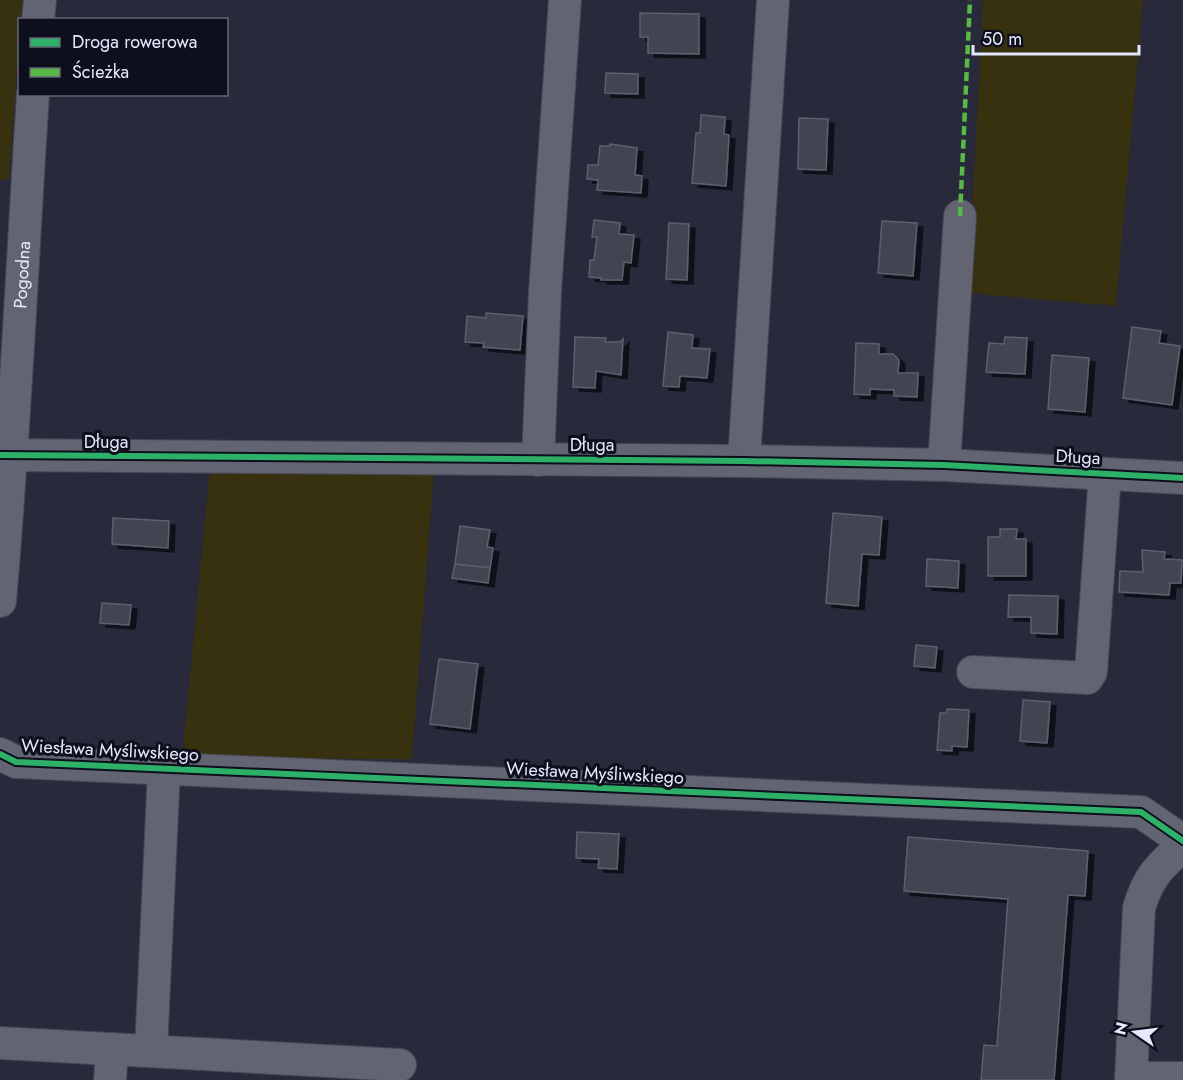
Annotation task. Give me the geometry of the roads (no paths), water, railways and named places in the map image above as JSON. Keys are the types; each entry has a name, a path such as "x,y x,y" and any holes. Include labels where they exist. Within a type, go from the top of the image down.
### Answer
{"street":[{"path":"38,18 40,0"},
{"path":"538,460 545,292 565,0"},
{"path":"744,461 773,0"},
{"name":"Pogodna","path":"6,456 33,96"},
{"path":"944,465 960,216"},
{"path":"0,601 6,456"},
{"name":"Długa","path":"6,456 744,461 944,465 1183,478"},
{"path":"973,672 1087,678 1091,672 1105,474"},
{"name":"Wiesława Myśliwskiego","path":"0,754 16,762 1141,812 1183,841"},
{"name":"Wiesława Myśliwskiego","path":"151,1051 164,769"},
{"path":"1183,845 1154,871 1145,888 1139,908 1131,1079 1183,1078"},
{"path":"0,1043 400,1065"},
{"path":"110,1080 112,1049"}]}
